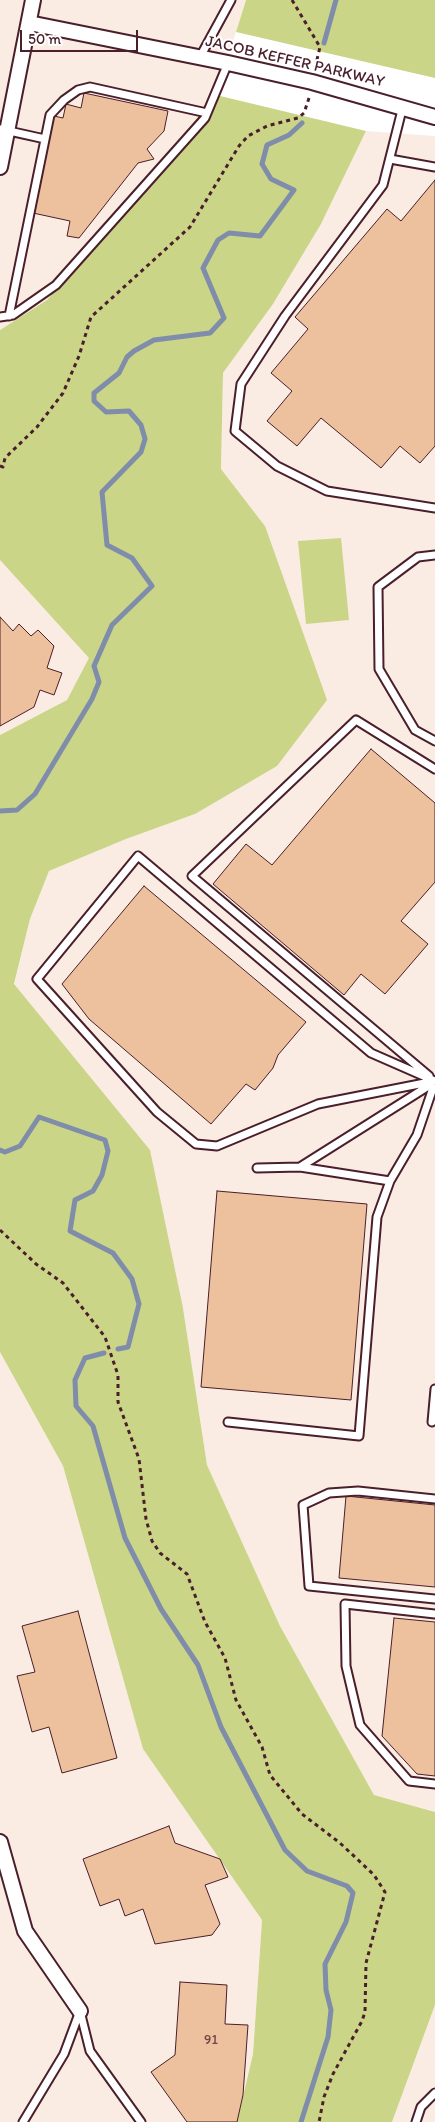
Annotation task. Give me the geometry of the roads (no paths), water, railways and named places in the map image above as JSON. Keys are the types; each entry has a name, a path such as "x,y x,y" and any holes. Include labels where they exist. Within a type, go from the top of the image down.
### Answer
{"street":[{"path":"0,167 4,130 33,0"},
{"name":"JACOB KEFFER PARKWAY","path":"29,24 228,63 402,106 435,117"},
{"path":"0,1842 25,1931 80,2011"}],"lane":[{"path":"200,58 231,0"},
{"path":"0,317 13,315 56,286 207,113 228,63"},
{"path":"9,316 50,115 64,100 78,90 90,87 207,113"},
{"path":"402,106 383,184 285,316 241,384 235,432 278,466 327,491 435,508"},
{"path":"4,130 45,139"},
{"path":"390,159 435,166"},
{"path":"435,555 418,557 378,588 378,669 415,730 435,741"},
{"path":"435,769 356,720 192,876 370,1024 435,1082"},
{"path":"300,1167 435,1082 318,1104 216,1146 196,1144 157,1112 37,979 138,856 371,1053 435,1082"},
{"path":"228,1422 359,1436 377,1217 390,1181 417,1135 435,1082"},
{"path":"257,1168 300,1167 390,1181"},
{"path":"432,1422 435,1389"},
{"path":"435,1499 358,1491 329,1493 303,1505 309,1586 435,1599"},
{"path":"435,1614 345,1604 346,1666 360,1725 410,1781 435,1784"},
{"path":"23,2122 64,2054 80,2011"},
{"path":"80,2011 90,2051 141,2122"},
{"path":"416,2122 421,2107 435,2092"}],"waterway":[{"path":"324,43 336,0"},
{"path":"0,811 17,810 35,794 92,699 99,682 94,666 112,625 152,586 132,558 107,545 102,492 141,452 145,439 141,425 129,411 106,412 94,401 94,393 119,373 127,357 134,351 154,340 210,333 224,318 203,268 218,240 229,233 260,236 294,190 271,179 262,164 267,145 289,135 302,123"},
{"path":"0,1150 5,1152 20,1146 39,1117 105,1140 108,1151 102,1175 93,1191 75,1200 70,1231 113,1253 132,1279 139,1304 128,1347 118,1349"},
{"path":"104,1353 85,1358 75,1380 76,1406 93,1426 125,1538 161,1609 198,1665 221,1727 285,1850 307,1871 347,1886 353,1893 346,1922 325,1964 326,1990 331,2010 328,2037 301,2122"}]}
